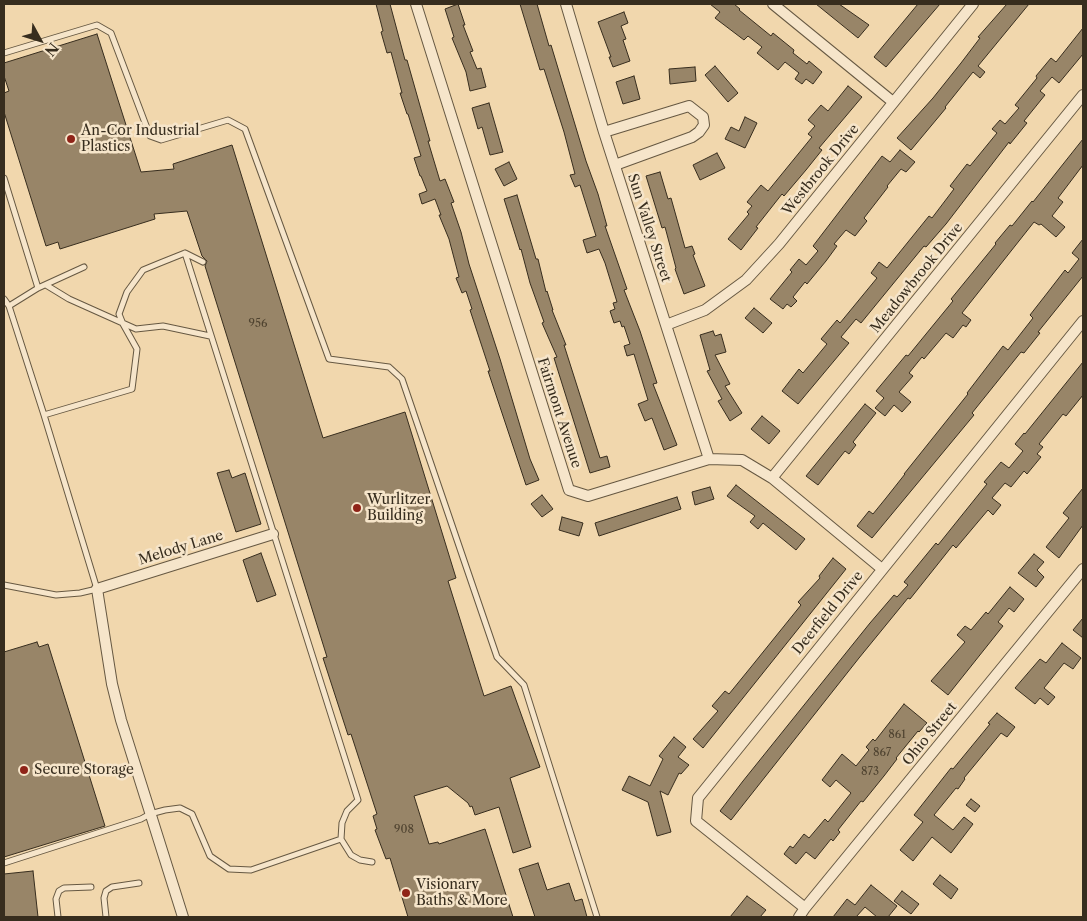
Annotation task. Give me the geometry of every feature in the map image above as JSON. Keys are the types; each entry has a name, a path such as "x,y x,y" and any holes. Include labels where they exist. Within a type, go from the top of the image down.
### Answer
{"street":[{"name":"Fairmont Avenue","path":"416,4 569,490 588,496 709,459 742,460 772,478 882,569"},
{"name":"Sun Valley Street","path":"566,4 604,132 709,459"},
{"path":"773,4 893,102"},
{"name":"Westbrook Drive","path":"666,325 705,310 746,280 779,244 973,4"},
{"name":"Meadowbrook Drive","path":"772,478 1083,95"},
{"path":"604,132 689,106 703,117 704,125 692,137 615,165"},
{"name":"Deerfield Drive","path":"802,913 696,821 698,798 1083,321"},
{"name":"Melody Lane","path":"97,589 273,534"},
{"name":"Ohio Street","path":"802,913 1083,569"},
{"path":"97,589 112,684 121,720 183,917"}],"lane":[{"path":"4,53 97,25 111,33 150,136 161,140 228,120 245,129 329,359 389,367 402,379 497,657 524,686 597,917"},
{"path":"4,178 38,288"},
{"path":"185,253 358,800 347,811 342,823 341,839 350,855 360,860 372,862"},
{"path":"44,415 132,389 137,349 119,314 127,292 144,270 185,253 203,262"},
{"path":"9,306 38,288 84,267"},
{"path":"46,285 69,299 136,329 163,326 210,336"},
{"path":"4,299 9,306 44,415 97,589 56,595 4,585"},
{"path":"4,862 140,819 150,814 180,808 192,814 210,856 229,869 251,870 341,839"},
{"path":"106,917 104,898 106,891 112,887 139,883"},
{"path":"58,917 56,899 59,892 64,888 92,887"}],"building":[{"path":"376,4 390,4 440,181 445,179 454,202 451,203 469,264 530,459 539,480 526,485 488,371 490,371 470,310 472,309 466,291 462,293 456,278 459,277 449,239 439,215 441,215 435,199 422,204 419,194 427,191 414,158 421,156 400,93 402,93 391,52 387,53"},
{"path":"458,4 465,25 463,25 473,51 470,52 477,69 481,68 486,87 470,91 466,72 452,38 454,37 445,9"},
{"path":"520,4 537,4 549,46 551,45 586,161 598,194 607,226 605,226 627,289 624,290 657,383 653,384 677,445 664,450 652,418 645,421 638,404 648,400 634,354 627,356 624,346 630,344 624,326 622,327 620,321 614,323 610,311 615,309 613,303 617,302 605,263 599,249 587,253 583,240 596,236 580,185 575,187 570,175 575,174 564,132 544,69 540,70"},
{"path":"710,4 734,4 771,36 773,33 794,50 793,53 807,64 809,61 822,72 813,84 806,79 802,84 795,79 799,73 785,62 778,70 757,53 762,47 748,36 744,40 715,18 720,12"},
{"path":"816,4 839,4 869,25 858,38"},
{"path":"918,4 940,4 886,67 874,57"},
{"path":"1007,4 1029,4 978,66 985,72 980,78 973,72 911,150 897,138 933,98 980,38 978,37"},
{"path":"624,12 628,23 621,26 626,39 623,40 630,61 613,67 598,22"},
{"path":"1083,28 1083,54 1059,83 1052,77 1040,91 1045,95 1024,121 1027,123 1010,144 1009,142 946,224 926,247 924,246 861,323 856,319 841,337 849,343 798,404 782,391 799,369 803,373 827,344 821,339 837,320 840,323 877,278 871,273 879,262 887,268 929,216 932,218 954,189 950,186 967,164 970,166 997,133 992,129 1000,120 1005,124 1019,108 1015,105 1037,78 1036,76 1051,58 1056,62"},
{"name":"Wurlitzer Building","path":"97,34 141,172 174,169 173,164 232,145 323,438 405,412 456,578 448,581 484,696 511,686 540,767 510,778 531,847 513,853 499,807 475,815 472,806 470,807 468,803 447,786 414,796 429,844 438,842 439,844 485,829 513,917 408,917 390,858 386,859 375,830 377,829 373,816 377,814 351,734 348,735 323,658 327,657 205,266 207,261 202,256 187,211 154,214 155,219 60,249 58,242 46,246 4,112 4,93 9,91 4,76 4,63"},
{"path":"715,66 738,93 728,102 705,75"},
{"path":"695,67 696,81 670,84 669,69"},
{"path":"634,76 640,99 623,104 616,82"},
{"path":"848,86 862,97 819,148 822,150 806,170 784,196 782,194 741,250 728,239 749,214 747,212 752,206 747,202 761,185 768,191 812,137 808,134 815,126 808,120 821,105 828,111"},
{"path":"489,103 503,152 490,155 482,127 478,129 472,108"},
{"path":"745,117 757,123 745,148 725,139 731,127 739,131"},
{"path":"1083,139 1083,165 1058,198 1063,202 1052,216 1065,227 1056,237 1041,224 1039,225 1034,222 962,313 971,320 966,327 963,325 953,338 946,333 924,359 922,357 909,373 913,376 899,392 911,402 902,412 894,405 885,416 875,408 884,398 876,391 906,355 908,356 953,301 951,299 995,243 1033,202"},
{"path":"900,150 915,162 906,172 901,169 887,186 864,218 867,221 855,236 846,230 834,244 837,246 826,261 807,284 805,282 793,297 797,301 791,307 787,304 783,309 770,299 792,272 790,270 799,259 806,265 818,251 813,246 882,156 890,162"},
{"path":"717,153 725,168 700,180 693,165"},
{"path":"509,162 517,179 504,186 495,169"},
{"path":"660,172 668,199 671,198 685,248 692,246 695,254 693,255 705,286 684,294 675,269 665,227 662,228 646,176"},
{"path":"517,195 536,259 538,259 546,292 566,345 564,345 600,458 607,456 610,467 590,473 554,358 557,357 542,323 544,322 504,199"},
{"path":"1083,239 1083,276 1038,332 1040,333 1024,353 1021,352 972,413 974,415 872,538 857,526 869,511 873,514 886,498 968,394 1003,346 1008,350 1033,318 1030,315 1065,270 1068,273 1079,259 1072,253"},
{"path":"754,308 772,323 763,333 745,318"},
{"path":"713,331 715,336 721,334 726,352 715,355 730,384 725,386 742,413 730,421 718,401 722,399 707,371 710,370 700,335"},
{"path":"1083,362 1083,395 1066,416 1063,414 1039,444 1043,447 1037,454 1041,457 1027,474 1024,471 1011,487 1005,483 992,498 1001,505 993,515 988,510 956,548 953,545 859,658 731,820 720,811 743,781 870,623 894,595 897,597 908,585 904,582 936,543 938,545 987,484 984,482 1001,462 1009,468 1023,451 1015,444"},
{"path":"865,404 876,413 853,442 856,445 849,454 845,451 818,485 806,476"},
{"path":"762,416 780,431 769,444 751,429"},
{"path":"229,470 232,478 245,473 261,524 236,532 217,473"},
{"path":"736,485 805,539 796,550 763,523 758,529 750,522 755,516 727,496"},
{"path":"710,487 714,499 695,505 692,492"},
{"path":"1083,488 1083,525 1059,558 1046,547 1069,518 1063,513"},
{"path":"542,495 553,509 542,517 531,504"},
{"path":"677,497 681,509 599,536 595,523"},
{"path":"562,517 583,523 579,536 559,530"},
{"path":"261,553 276,595 257,602 243,560"},
{"path":"1034,554 1044,562 1037,570 1044,577 1036,587 1018,573"},
{"path":"833,558 846,569 703,748 693,739 718,711 712,706 725,691 729,694 801,605 798,602 820,578 819,576"},
{"path":"1010,587 1024,599 1014,612 1009,608 998,622 1003,626 948,695 931,681 965,642 957,635 965,626 971,630 986,612 988,614"},
{"path":"1083,618 1083,638 1073,630"},
{"path":"37,642 39,647 48,644 105,826 4,857 4,652"},
{"path":"1062,643 1081,658 1073,669 1064,663 1044,688 1055,697 1048,705 1040,698 1035,704 1015,688 1040,659 1046,663"},
{"path":"904,704 927,723 896,758 863,802 861,801 838,830 840,832 833,841 831,839 815,859 806,852 796,864 784,854 790,846 793,848 804,834 809,838 825,819 828,822 851,793 836,780 830,787 822,780 842,754 856,766 869,750 866,747 873,739 875,741"},
{"path":"997,713 1015,727 1007,737 1001,733 964,778 958,789 956,788 934,815 953,830 964,817 973,824 951,853 932,837 913,861 900,850 923,822 914,815 951,768 953,769 990,724 988,723"},
{"path":"674,737 686,747 678,757 689,765 681,774 679,773 668,795 660,791 671,832 657,836 648,802 622,790 629,776 650,786 663,759 659,756"},
{"path":"971,799 980,806 975,812 966,805"},
{"path":"538,863 547,890 569,883 575,901 582,899 587,917 535,917 519,869"},
{"path":"33,871 38,917 4,917 4,874"},
{"path":"940,875 958,889 951,899 933,884"},
{"path":"871,885 897,906 888,917 877,917 865,907 856,917 833,917 847,899 855,905"},
{"path":"902,891 919,904 911,914 894,901"},
{"path":"747,896 766,910 760,917 730,917"}],"place":[{"name":"An-Cor Industrial Plastics","path":"71,139"},
{"name":"Wurlitzer Building","path":"357,508"},
{"name":"Secure Storage","path":"24,770"},
{"name":"Visionary Baths & More","path":"406,893"}]}
